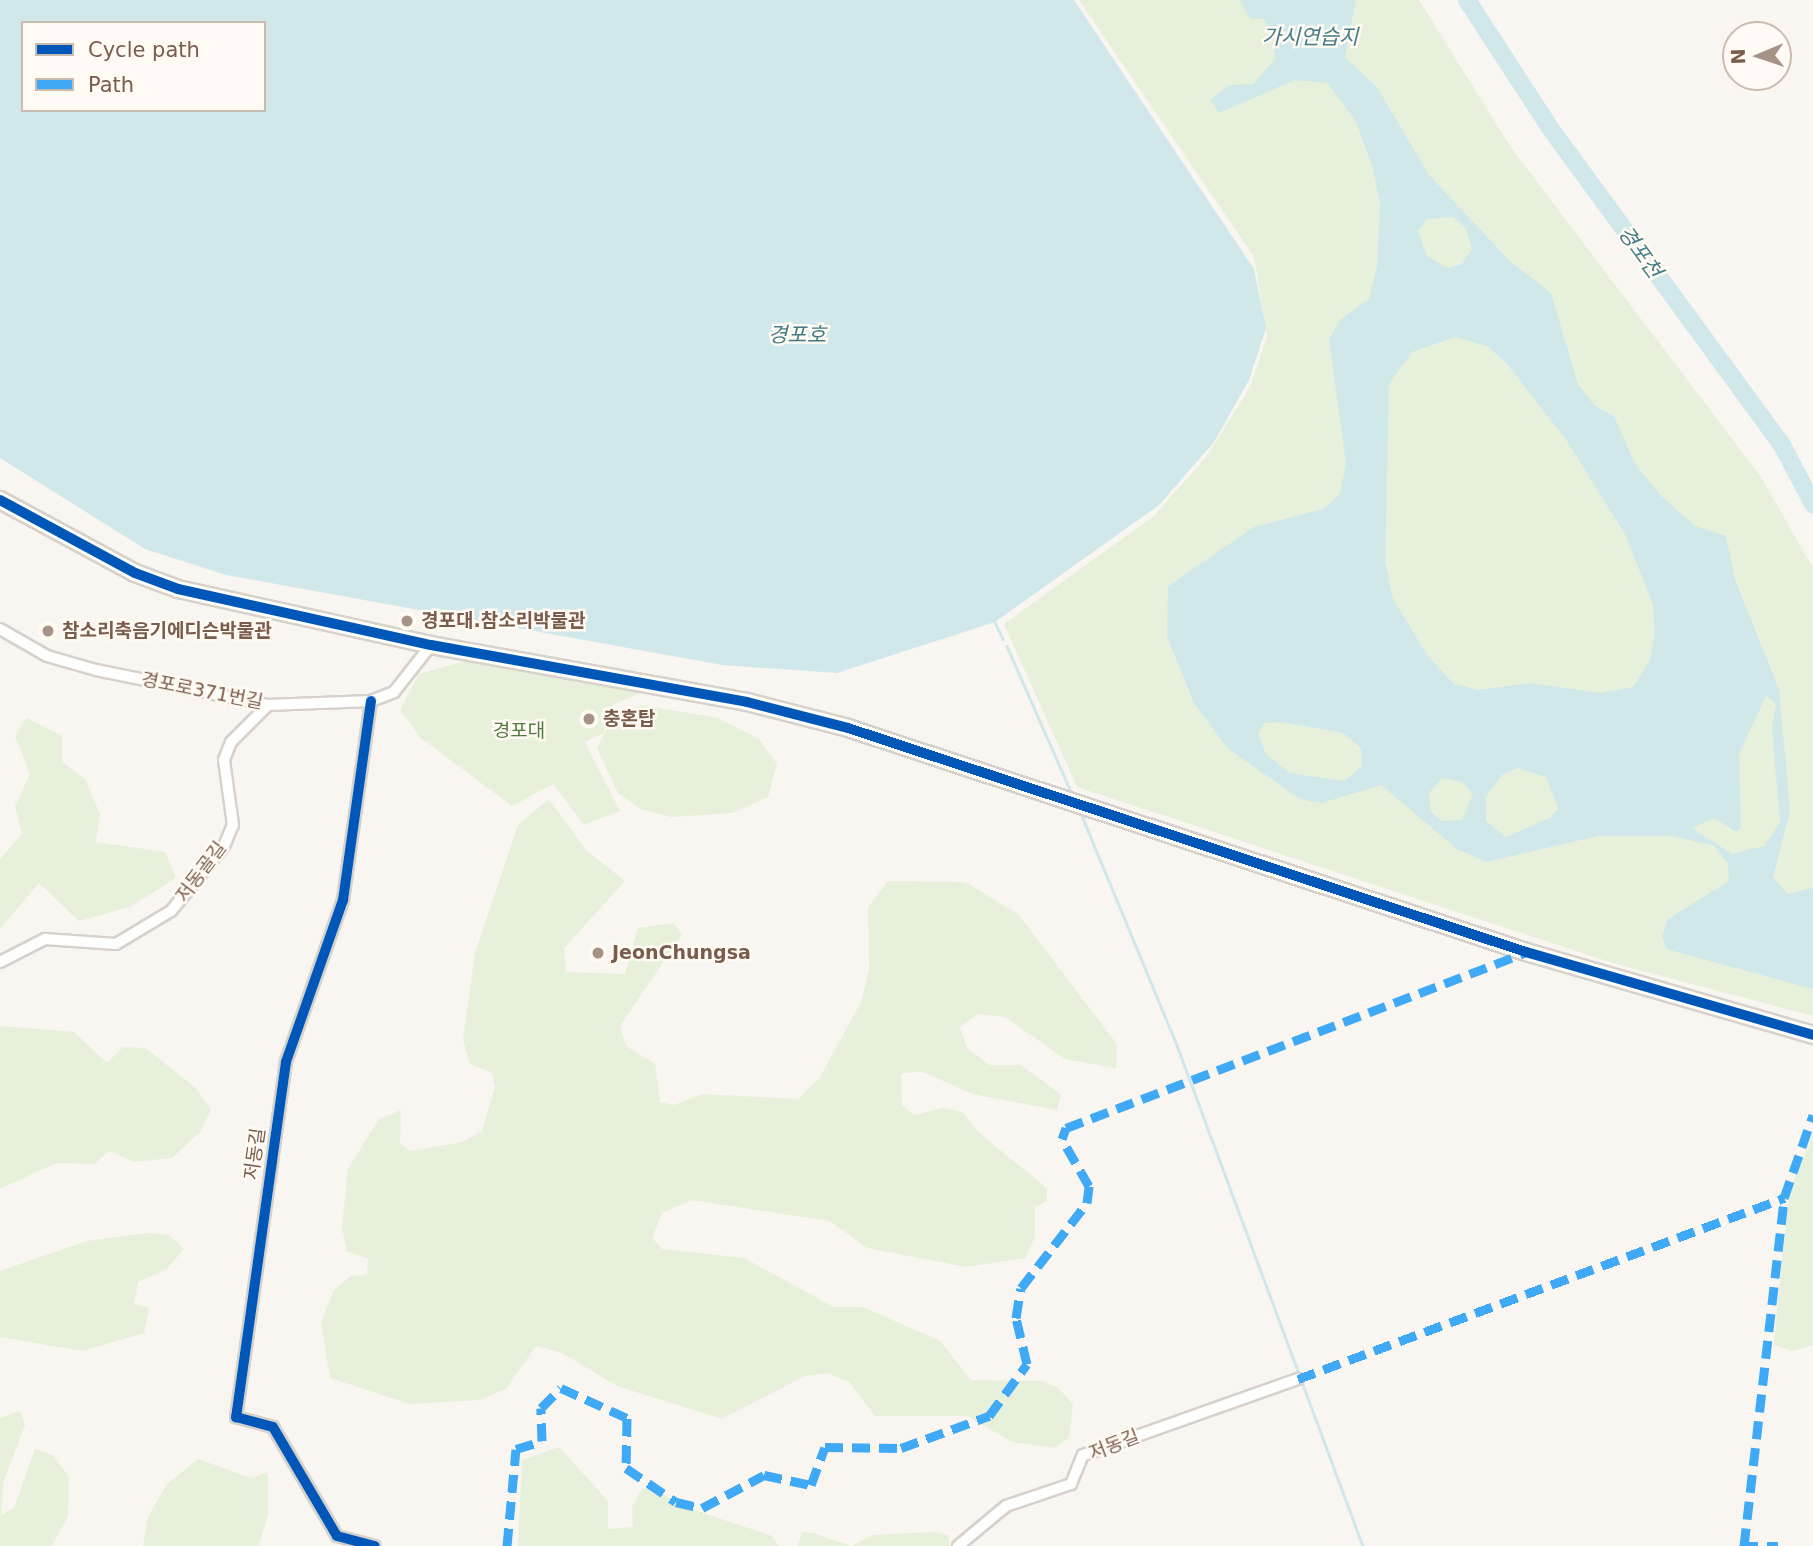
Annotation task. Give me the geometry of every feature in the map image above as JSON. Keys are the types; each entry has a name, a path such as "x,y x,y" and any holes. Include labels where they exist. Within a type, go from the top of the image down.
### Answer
{"street":[{"path":"0,500 135,573 178,589 431,645 747,702 1060,798 1526,952 1813,1035"},
{"name":"경포로371번길","path":"0,629 47,656 96,670 268,705 370,701 394,692 431,645"},
{"name":"저동길","path":"370,701 343,900 286,1062 236,1417 273,1427 337,1536 376,1546"},
{"name":"저동골길","path":"0,962 45,939 116,944 172,911 224,846 233,825 224,760 230,742 268,705"},
{"name":"저동길","path":"958,1546 1006,1506 1071,1484 1083,1455 1298,1379"}],"green space":[{"path":"1079,0 1419,0 1512,149 1761,477 1813,568 1813,1016 1616,964 1077,787 1004,624 1154,516 1206,457 1250,387 1267,337 1254,257"},
{"name":"경포대","path":"473,659 640,693 606,708 604,733 585,742 620,811 584,825 553,784 512,806 421,738 400,710 419,674"},
{"path":"641,705 718,718 759,739 777,764 768,797 733,813 671,817 640,809 618,793 597,748 614,716"},
{"path":"26,718 62,736 62,762 85,779 100,814 96,842 165,852 176,878 130,907 79,921 39,883 0,929 0,859 22,834 15,806 30,774 15,736"},
{"path":"549,799 586,850 625,881 564,948 566,972 625,974 638,928 674,923 682,935 620,1026 626,1046 655,1064 660,1102 674,1105 702,1094 798,1099 819,1079 862,1000 869,969 868,907 888,881 965,882 1018,914 1117,1044 1116,1068 1065,1059 1005,1017 978,1014 960,1027 967,1048 990,1065 1020,1065 1061,1095 1057,1110 972,1094 921,1071 901,1074 902,1105 914,1115 942,1108 963,1112 977,1131 1047,1188 1047,1201 1035,1207 1035,1237 1025,1258 966,1267 867,1248 830,1221 692,1200 662,1213 652,1238 662,1249 744,1258 834,1307 863,1307 940,1341 971,1380 1042,1381 1058,1388 1073,1404 1069,1438 1054,1448 1012,1442 967,1416 875,1416 849,1382 828,1373 805,1376 722,1419 617,1386 562,1353 536,1346 506,1389 480,1400 410,1404 330,1378 321,1322 334,1290 351,1276 367,1274 368,1259 347,1251 342,1228 348,1169 379,1119 401,1110 400,1143 410,1151 463,1142 482,1131 495,1087 492,1073 470,1064 463,1040 475,953 518,825"},
{"path":"0,1026 74,1032 107,1063 123,1047 145,1048 196,1088 211,1110 200,1132 172,1158 133,1162 110,1151 94,1164 56,1163 0,1189"},
{"path":"1813,1136 1813,1345 1792,1351 1774,1345 1781,1270 1790,1189"},
{"path":"148,1233 169,1235 184,1249 167,1269 138,1282 134,1304 149,1308 144,1333 83,1351 0,1337 0,1271 87,1241"},
{"path":"20,1411 25,1425 4,1480 1,1515 14,1508 35,1449 53,1455 69,1477 68,1516 52,1546 0,1546 0,1418"},
{"path":"559,1447 608,1501 608,1529 633,1527 632,1507 642,1488 654,1489 685,1507 772,1536 779,1546 518,1546 522,1460"},
{"path":"198,1459 251,1478 268,1472 268,1514 259,1546 143,1546 148,1517 167,1484"},
{"path":"802,1532 813,1533 851,1546 798,1546"},
{"path":"934,1532 948,1535 950,1546 852,1546 873,1535"}],"water":[{"name":"경포호","path":"0,0 1074,0 1254,269 1266,328 1249,380 1214,442 1159,505 995,622 837,673 722,665 226,575 145,549 0,458"},
{"name":"가시연습지","path":"1239,0 1356,0 1345,57 1377,87 1429,175 1510,261 1551,293 1578,384 1594,405 1614,416 1634,462 1659,494 1695,526 1726,536 1735,580 1779,689 1790,811 1773,877 1787,894 1813,888 1813,989 1666,949 1662,936 1668,919 1729,881 1728,863 1713,845 1671,836 1598,836 1487,862 1457,849 1381,785 1322,803 1300,799 1227,748 1194,703 1167,637 1168,586 1254,527 1323,509 1340,494 1346,463 1329,339 1340,320 1369,299 1377,267 1380,203 1372,166 1357,124 1328,83 1295,80 1219,113 1210,100 1230,85 1253,84 1275,59 1273,33 1264,19 1250,18","holes":["1453,217 1466,228 1472,249 1462,264 1447,268 1427,256 1418,231 1427,219","1455,337 1487,346 1506,363 1565,438 1626,536 1653,605 1655,632 1650,660 1633,687 1600,693 1529,683 1478,690 1454,684 1427,655 1393,599 1385,561 1389,384 1412,352","1766,696 1776,704 1772,728 1780,823 1764,846 1732,854 1692,828 1714,818 1736,832 1741,828 1739,754","1281,722 1343,733 1361,748 1362,766 1344,781 1289,773 1266,754 1258,733 1264,723","1518,768 1546,777 1558,808 1550,818 1505,837 1486,821 1486,797 1502,775","1442,778 1462,782 1473,794 1462,820 1441,821 1431,812 1429,793"]}],"waterway":[{"name":"경포천","path":"1467,0 1550,128 1782,445 1813,504"},
{"path":"995,622 1003,639"},
{"path":"1007,646 1073,796"},
{"path":"1080,811 1175,1040 1363,1546"}],"marked path":[{"path":"507,1546 516,1449 542,1441 541,1408 561,1388 627,1418 626,1468 676,1502 702,1508 764,1475 811,1485 825,1447 901,1448 989,1416 1027,1364 1016,1318 1021,1288 1087,1203 1089,1186 1062,1139 1066,1128 1525,953"},
{"path":"1744,1546 1784,1198 1813,1115"},
{"path":"1298,1379 1784,1198"},
{"path":"1740,1546 1778,1546"}],"cycle path":[{"path":"0,500 135,573 178,589 431,645 747,702 848,728 1526,952 1813,1035"},
{"path":"371,701 343,900 286,1062 236,1417 273,1427 337,1536 375,1546"}],"place":[{"name":"경포대.참소리박물관","path":"407,621"},
{"name":"참소리축음기에디슨박물관","path":"48,631"},
{"name":"충혼탑","path":"589,719"},
{"name":"JeonChungsa","path":"598,953"}]}
